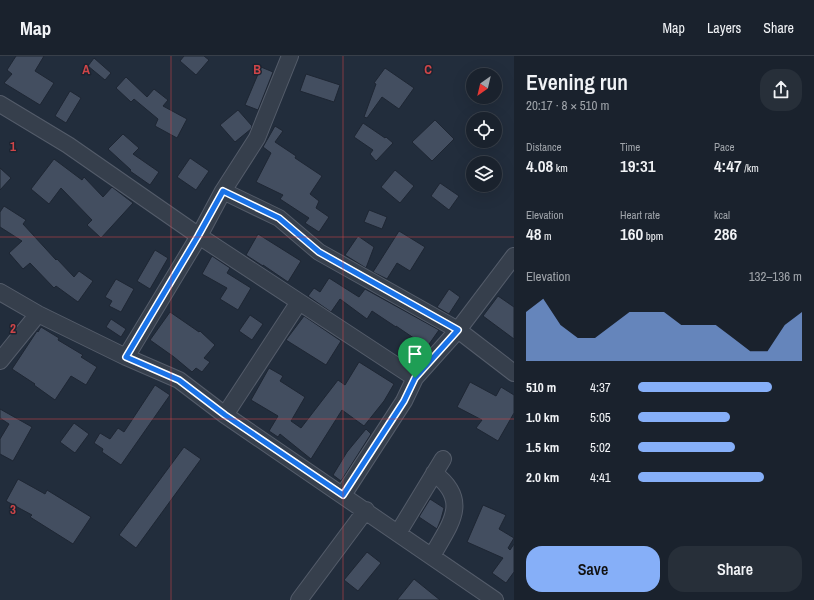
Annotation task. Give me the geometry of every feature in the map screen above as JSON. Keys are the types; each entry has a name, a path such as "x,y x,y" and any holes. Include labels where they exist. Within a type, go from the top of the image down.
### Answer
{"street":[{"path":"126,357 223,191 257,138 285,59"},
{"path":"0,104 68,145 198,236 415,378"},
{"path":"223,191 279,218 319,252 458,330 514,373"},
{"path":"343,495 404,401 415,378 458,330 514,256"},
{"path":"0,292 38,314 126,357 179,380 225,415 366,510 495,600"},
{"path":"225,415 299,302"},
{"path":"0,361 38,314"},
{"path":"398,533 443,459"},
{"path":"432,556 455,511 454,497 446,482 434,473"},
{"path":"299,600 366,510"}],"building":[{"path":"16,56 44,56 35,71 54,83 40,105 4,83 12,74 7,70"},
{"path":"184,56 204,56 209,60 196,75 180,61"},
{"path":"94,58 111,73 105,80 88,66"},
{"path":"261,67 273,72 258,110 245,105"},
{"path":"385,68 414,88 399,109 382,97 367,118 364,117 376,84 374,83"},
{"path":"306,74 340,85 334,102 300,91"},
{"path":"126,77 147,97 154,89 168,100 163,106 187,119 177,138 155,126 158,119 134,99 131,102 116,88"},
{"path":"70,91 81,98 66,123 55,116"},
{"path":"238,110 252,126 251,129 235,142 220,125"},
{"path":"435,120 454,139 432,161 412,142"},
{"path":"363,123 393,143 376,161 370,154 373,150 354,137"},
{"path":"275,126 283,131 275,142 296,156 295,158 322,176 310,194 319,201 316,208 329,217 319,232 305,223 309,218 280,199 283,195 256,182 271,153 263,147"},
{"path":"123,134 139,148 133,154 159,172 150,185 130,171 131,170 108,149"},
{"path":"190,158 209,171 196,190 177,177"},
{"path":"54,159 82,180 84,177 103,197 112,187 133,203 101,238 87,225 92,220 61,188 49,204 31,189"},
{"path":"0,168 11,178 0,190"},
{"path":"395,170 414,186 400,203 381,187"},
{"path":"440,183 459,196 449,210 431,196"},
{"path":"4,206 26,220 23,224 74,277 79,271 93,281 78,302 56,286 54,288 30,263 23,269 9,253 22,241 0,227 0,212"},
{"path":"369,210 387,217 382,229 364,222"},
{"path":"399,231 425,247 410,271 397,263 387,279 373,272"},
{"path":"258,234 301,261 288,282 246,255"},
{"path":"358,236 374,247 366,268 345,255"},
{"path":"155,250 168,258 150,289 137,281"},
{"path":"212,256 230,268 227,273 251,288 238,310 220,299 227,288 202,274"},
{"path":"329,278 359,297 365,289 439,330 427,347 372,311 367,319 340,299 331,312 308,296 314,288 320,292"},
{"path":"116,279 134,289 121,312 109,306 112,301 105,297"},
{"path":"449,289 460,297 449,314 437,307"},
{"path":"498,296 514,307 514,339 483,316"},
{"path":"170,312 199,332 200,331 215,345 204,358 210,362 202,372 196,368 192,372 150,340"},
{"path":"250,315 263,324 252,340 239,331"},
{"path":"304,316 341,341 326,365 286,340"},
{"path":"111,319 126,329 121,337 106,327"},
{"path":"41,327 59,338 58,340 83,355 81,357 97,367 86,385 71,376 55,400 34,385 35,384 12,369"},
{"path":"359,362 394,384 384,401 364,426 342,410 311,459 280,434 278,437 269,431 278,416 251,400 269,368 283,376 280,381 305,397 291,421 301,428 338,380 345,385"},
{"path":"470,382 496,396 501,387 514,395 514,413 498,441 476,428 482,420 457,407"},
{"path":"155,385 170,395 121,465 102,452 103,449 94,443 100,433 110,439 118,428 124,432"},
{"path":"0,409 32,427 13,461 0,454 0,439 9,424 0,418"},
{"path":"74,423 89,434 75,453 60,442"},
{"path":"366,429 371,434 341,481 333,475 347,452"},
{"path":"184,447 201,459 136,548 119,535"},
{"path":"18,479 45,494 47,490 91,517 73,544 30,517 32,515 6,501"},
{"path":"430,499 444,508 437,529 419,517"},
{"path":"483,505 506,515 499,529 514,538 508,548 510,550 514,544 514,572 506,583 492,573 503,558 467,542"},
{"path":"367,552 381,563 358,591 344,580"},
{"path":"414,579 440,600 397,600"}],"route":[{"path":"223,191 255,205 279,218 319,252 458,330 415,378 404,401 343,495 225,415 179,380 126,357 223,191"}]}
